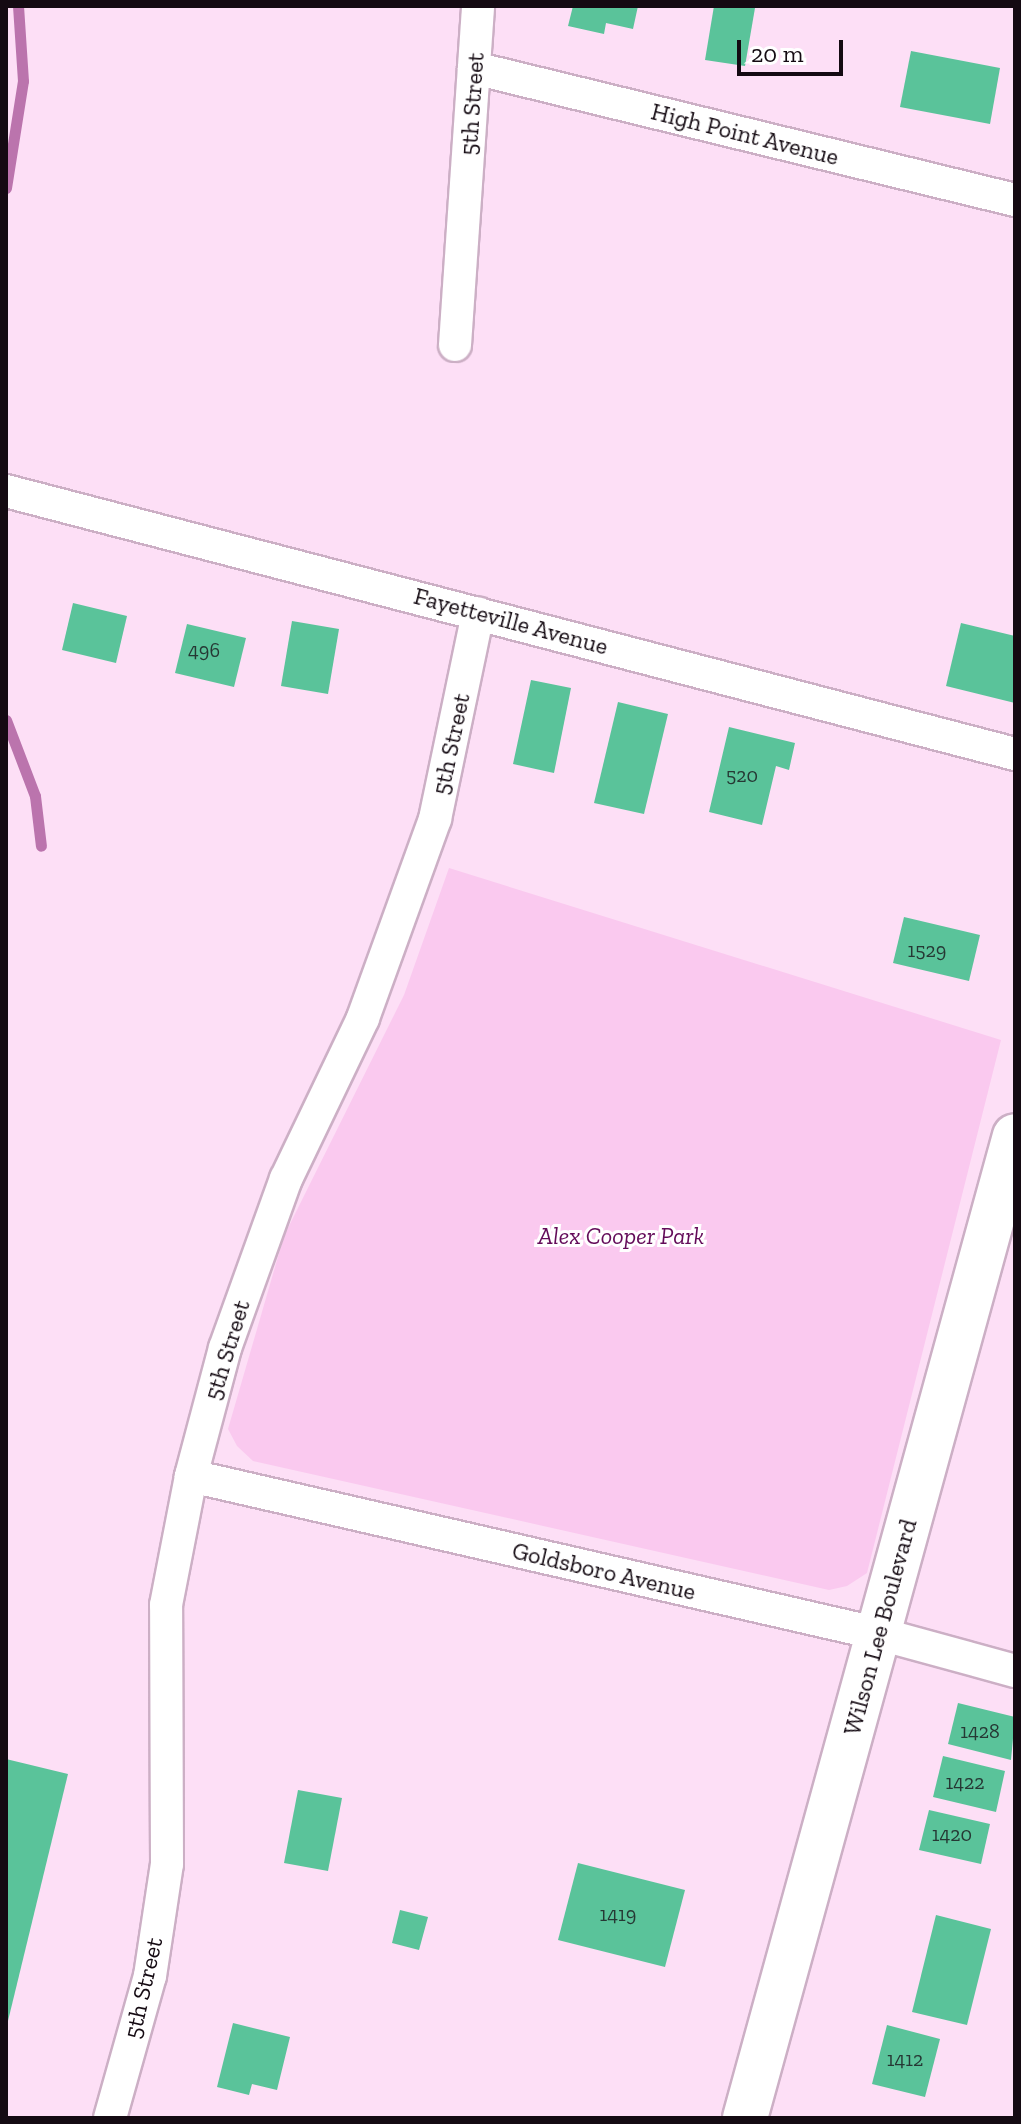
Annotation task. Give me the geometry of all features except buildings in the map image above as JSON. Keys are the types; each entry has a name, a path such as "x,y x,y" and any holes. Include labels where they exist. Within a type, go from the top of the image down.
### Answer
{"street":[{"name":"5th Street","path":"455,345 478,6"},
{"name":"High Point Avenue","path":"474,68 1015,200"},
{"name":"Fayetteville Avenue","path":"6,491 1015,754"},
{"name":"5th Street","path":"110,2118 150,1976 167,1864 166,1605 191,1476 225,1348 286,1179 363,1018 435,819 478,613"},
{"name":"Wilson Lee Boulevard","path":"745,2118 1015,1136"},
{"name":"Goldsboro Avenue","path":"191,1476 880,1634 1015,1671"}],"green space":[{"name":"Alex Cooper Park","path":"449,868 1001,1040 867,1573 847,1586 829,1590 253,1461 237,1446 228,1429 284,1236 404,995"}],"waterway":[{"path":"6,188 23,81 18,6"},
{"path":"6,720 35,796 41,846"}]}
